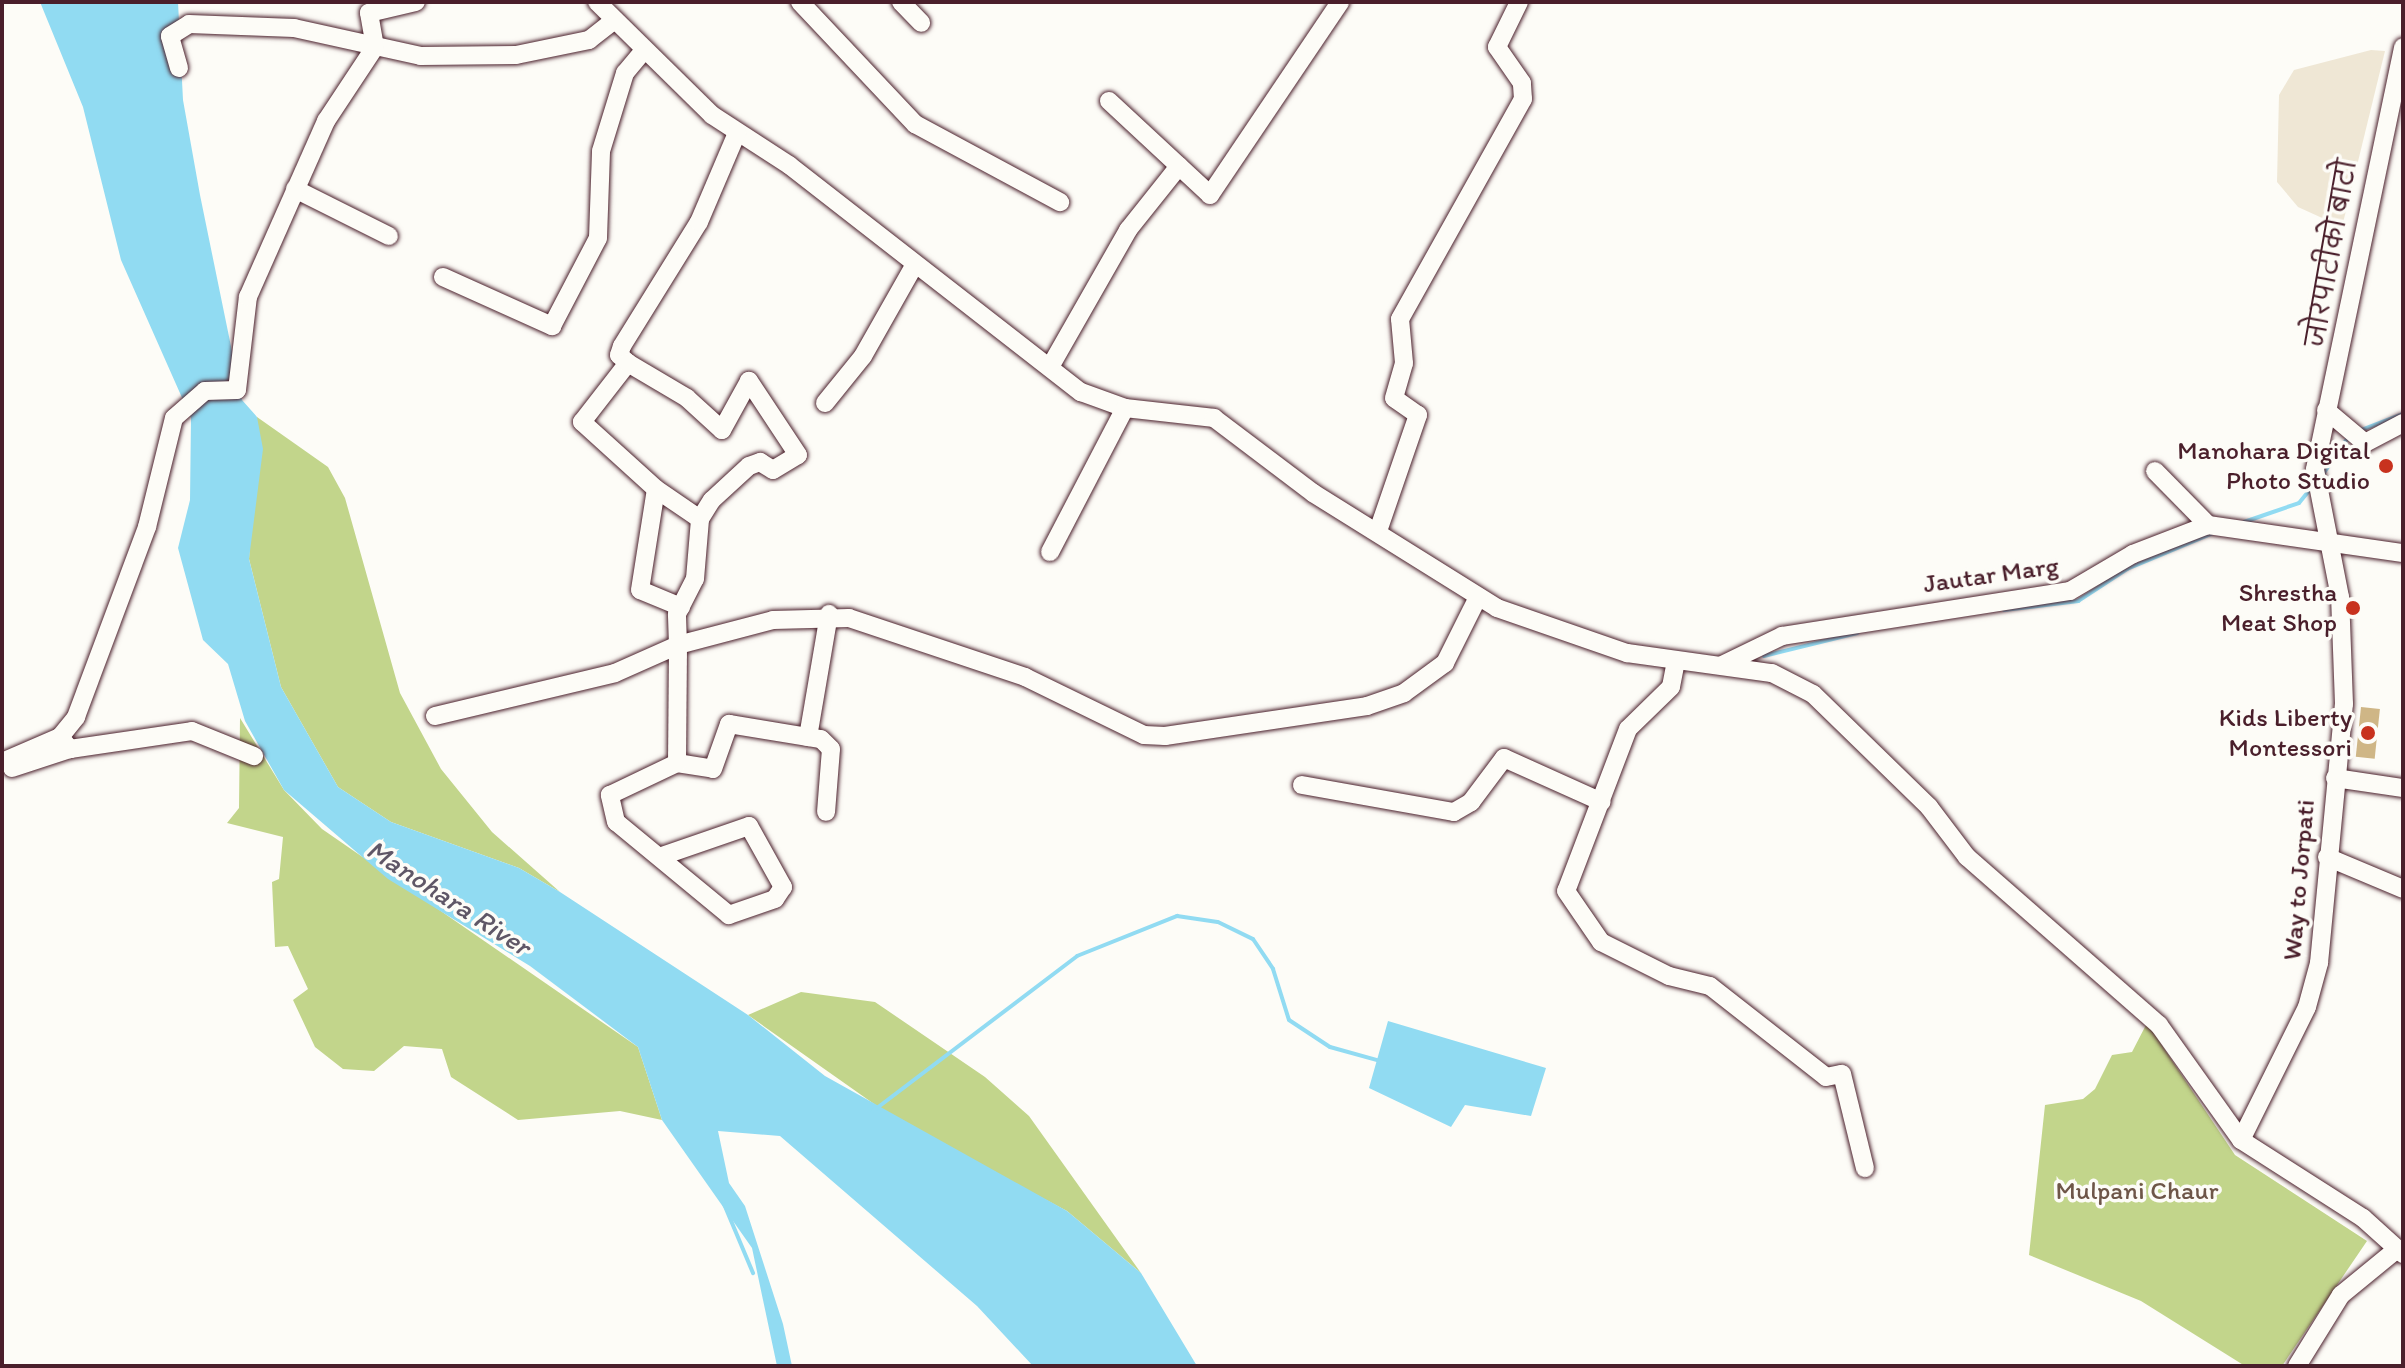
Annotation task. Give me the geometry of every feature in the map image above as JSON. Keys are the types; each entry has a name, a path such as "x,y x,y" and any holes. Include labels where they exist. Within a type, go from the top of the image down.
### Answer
{"street":[{"path":"2,772 65,743 87,693 147,527 174,418 205,391 234,392 245,306 326,121 375,47 369,13 416,2"},
{"path":"597,2 642,53 737,133 789,165 914,266 1081,392 1125,408 1214,418 1478,597 1588,642 1676,661 1772,673 1813,694 1929,807 1967,857 2159,1025 2241,1140 2363,1218 2400,1252 2341,1295 2297,1366"},
{"path":"800,2 915,124 1060,202"},
{"path":"901,2 921,23"},
{"path":"1109,101 1210,195 1340,2"},
{"path":"1378,531 1418,415 1394,398 1404,363 1400,319 1523,99 1522,83 1497,47 1519,2"},
{"path":"179,68 170,36 189,24 294,28 421,56 516,55 589,40 613,21"},
{"name":"जोरपाटीको बाटो","path":"2315,469 2403,47"},
{"path":"443,277 552,326 598,238 601,151 625,73 642,53"},
{"path":"677,763 681,607 695,579 700,519 749,466 760,462 773,470 798,455 788,433 749,381 722,430 687,398 619,355 699,222 737,133"},
{"path":"1050,367 1128,230 1179,166"},
{"path":"295,189 389,236"},
{"path":"825,403 863,356 914,266"},
{"path":"628,363 582,422 656,489 700,519"},
{"path":"1050,552 1125,408"},
{"path":"2326,410 2353,434 2372,442 2403,423"},
{"name":"Way to Jorpati","path":"2241,1140 2307,1007 2319,963 2344,704 2330,538 2318,503 2315,469"},
{"path":"2155,471 2208,525"},
{"path":"656,489 640,590 681,607"},
{"name":"Jautar Marg","path":"1722,665 1782,636 2070,591 2133,554 2208,525 2330,538 2403,553"},
{"path":"435,716 615,673 678,645 773,620 829,614 937,644 1052,688 1144,735 1165,736 1367,706 1404,693 1445,663 1478,597"},
{"path":"808,737 829,614"},
{"path":"1676,661 1671,687 1628,729 1602,802 1564,884 1589,930 1632,961 1742,1004 1769,1036 1826,1077 1842,1074 1865,1168"},
{"path":"662,856 749,826 783,887 775,899 729,915 662,856 622,830 607,800 677,763 713,769 729,724 808,737 831,749 826,812"},
{"path":"2,762 65,743 192,731 254,756"},
{"path":"1302,785 1454,812 1504,758 1602,802"},
{"path":"2335,778 2403,788"},
{"path":"2327,857 2403,889"}],"shaded area":[{"path":"2371,50 2385,51 2342,227 2298,207 2277,182 2279,95 2294,70"}],"green space":[{"path":"257,417 328,467 345,498 400,693 441,769 492,832 560,892 519,868 391,822 338,787 281,687 249,559"},
{"path":"240,718 284,790 322,829 638,1047 662,1120 620,1111 518,1120 451,1077 442,1049 404,1046 374,1071 343,1069 315,1047 293,1000 308,989 288,946 275,947 272,882 279,879 283,837 227,823 239,808"},
{"path":"801,992 875,1002 985,1077 1029,1116 1141,1273 1067,1211 901,1123 748,1015"},
{"name":"Mulpani Chaur","path":"2147,1023 2235,1155 2367,1241 2282,1366 2245,1366 2141,1301 2029,1255 2045,1105 2083,1099 2095,1089 2112,1055 2132,1052"}],"water":[{"name":"Manohara River","path":"40,2 178,2 183,100 200,195 242,400 257,417 263,449 249,559 281,687 338,787 391,822 519,868 748,1015 825,1076 1067,1211 1141,1273 1197,1366 1033,1366 977,1306 780,1136 718,1131 729,1183 745,1206 783,1324 792,1366 777,1366 752,1248 662,1120 638,1047 530,966 388,879 284,790 245,721 228,664 203,640 178,548 190,500 191,418 121,260 83,107"},
{"path":"1388,1021 1546,1068 1531,1116 1465,1105 1451,1127 1369,1088"}],"building":[{"name":"Kids Liberty Montessori","path":"2361,707 2380,709 2375,759 2356,757"}],"waterway":[{"path":"2361,430 2403,414"},
{"path":"2323,474 2349,436"},
{"path":"2244,522 2299,503 2312,487"},
{"path":"2004,610 2078,601 2127,569 2213,533"},
{"path":"1764,656 1857,633"},
{"path":"873,1111 1077,956 1177,916 1218,922 1253,939 1273,969 1289,1020 1330,1047 1377,1060"},
{"path":"724,1204 753,1273"}],"place":[{"name":"Manohara Digital Photo Studio","path":"2386,466"},
{"name":"Shrestha Meat Shop","path":"2353,608"},
{"name":"Kids Liberty Montessori","path":"2368,733"}]}
